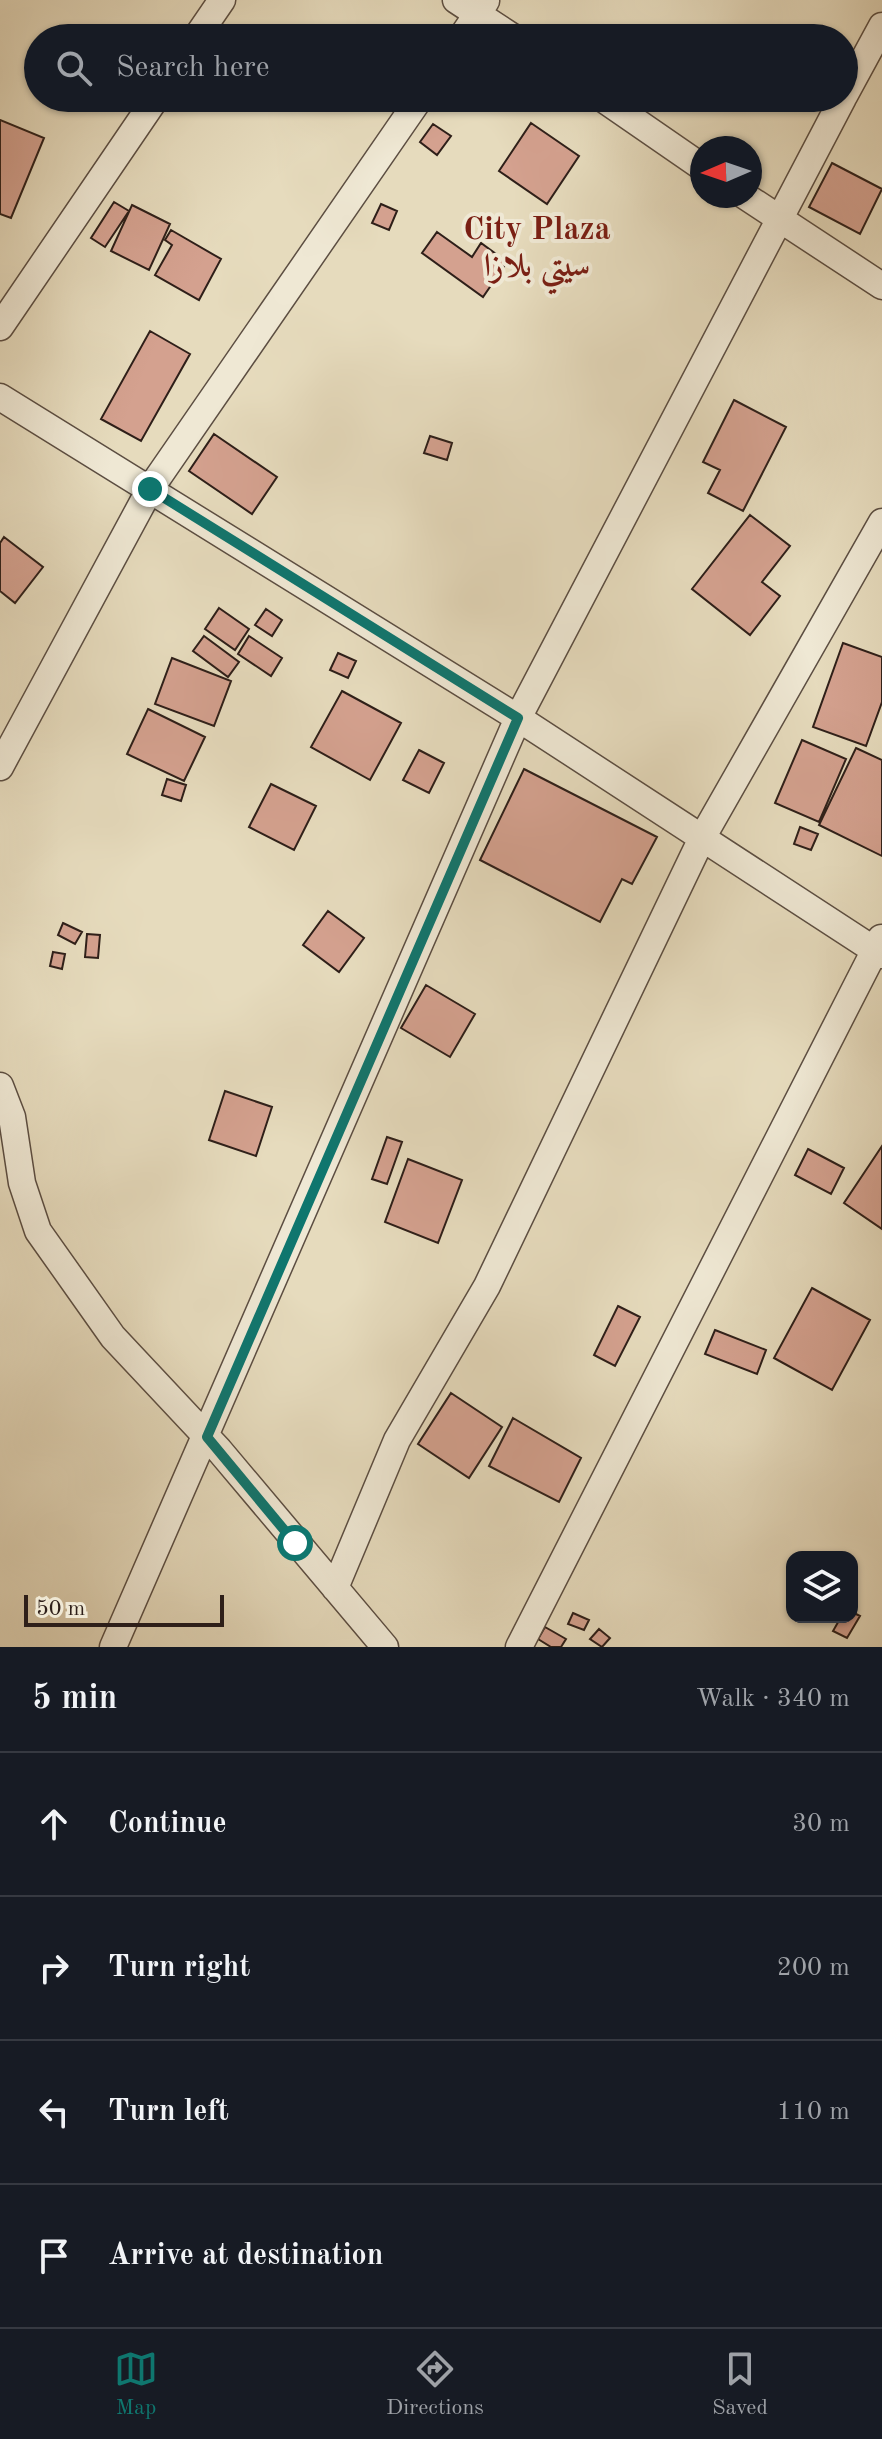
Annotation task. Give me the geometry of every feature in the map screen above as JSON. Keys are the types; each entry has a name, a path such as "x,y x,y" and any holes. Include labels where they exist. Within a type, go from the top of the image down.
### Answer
{"street":[{"path":"206,24 222,0"},
{"path":"467,24 474,5 497,24"},
{"path":"858,70 882,26"},
{"path":"0,327 146,112"},
{"path":"0,767 150,489 410,112"},
{"path":"622,112 690,159"},
{"path":"113,1647 518,718 835,112"},
{"path":"762,208 882,286"},
{"path":"0,397 518,718 702,838 879,947 519,1647"},
{"path":"335,1588 397,1440 487,1286 702,838 882,522"},
{"path":"0,1086 12,1117 22,1183 38,1231 113,1337 207,1437 385,1647"}],"building":[{"path":"0,120 44,138 11,218 0,214"},
{"path":"531,123 579,156 547,204 499,171"},
{"path":"433,124 451,136 437,155 420,142"},
{"path":"832,163 882,189 860,234 809,207"},
{"path":"114,202 129,211 105,247 91,238"},
{"path":"381,204 397,211 389,230 372,223"},
{"path":"132,205 170,224 149,270 111,251"},
{"path":"171,230 221,259 199,300 155,275 172,245 165,240"},
{"path":"437,232 472,257 481,243 507,262 483,297 422,253"},
{"path":"150,331 190,354 141,441 101,419"},
{"path":"734,400 786,427 743,511 708,493 720,470 703,462"},
{"path":"214,434 277,477 252,514 189,471"},
{"path":"430,436 452,443 447,460 424,453"},
{"path":"750,515 790,546 762,582 780,596 750,635 692,589"},
{"path":"4,537 43,567 15,603 0,591 0,543"},
{"path":"219,608 249,629 235,650 205,629"},
{"path":"266,609 282,620 272,636 255,625"},
{"path":"204,636 239,662 228,677 193,651"},
{"path":"249,636 282,658 271,676 238,654"},
{"path":"843,643 882,657 882,702 866,746 813,727"},
{"path":"338,653 356,661 348,678 330,670"},
{"path":"172,658 231,681 214,726 155,704"},
{"path":"342,691 401,723 370,780 311,747"},
{"path":"148,709 205,737 184,781 127,754"},
{"path":"802,740 846,759 819,822 775,803"},
{"path":"856,748 882,760 882,856 819,825"},
{"path":"419,750 444,763 429,793 403,780"},
{"path":"524,769 657,837 632,884 622,879 600,922 480,860"},
{"path":"167,779 186,785 181,801 162,795"},
{"path":"271,784 316,806 294,850 249,827"},
{"path":"800,827 818,834 811,850 794,844"},
{"path":"328,911 364,938 339,972 303,945"},
{"path":"63,923 82,932 75,944 58,935"},
{"path":"87,934 100,935 98,958 85,957"},
{"path":"53,952 65,954 62,969 50,966"},
{"path":"426,985 475,1014 450,1057 401,1028"},
{"path":"225,1091 272,1107 256,1156 209,1140"},
{"path":"387,1137 402,1142 387,1184 372,1179"},
{"path":"882,1146 882,1229 844,1203"},
{"path":"808,1149 844,1168 831,1194 795,1175"},
{"path":"408,1159 462,1180 438,1243 385,1222"},
{"path":"812,1288 870,1320 832,1390 774,1358"},
{"path":"618,1306 640,1317 615,1366 594,1355"},
{"path":"715,1330 766,1350 757,1374 705,1354"},
{"path":"451,1393 502,1427 469,1478 418,1444"},
{"path":"513,1418 581,1458 559,1502 489,1466"},
{"path":"573,1613 589,1620 584,1630 568,1624"},
{"path":"838,1623 856,1623 847,1638 833,1631"},
{"path":"545,1627 566,1639 561,1647 551,1647 538,1639"},
{"path":"599,1629 610,1638 602,1647 590,1639"}],"district":[{"name":"City Plaza سيتي بلازا","path":"537,246"}],"route":[{"path":"150,489 518,718 207,1437 295,1543"}]}
